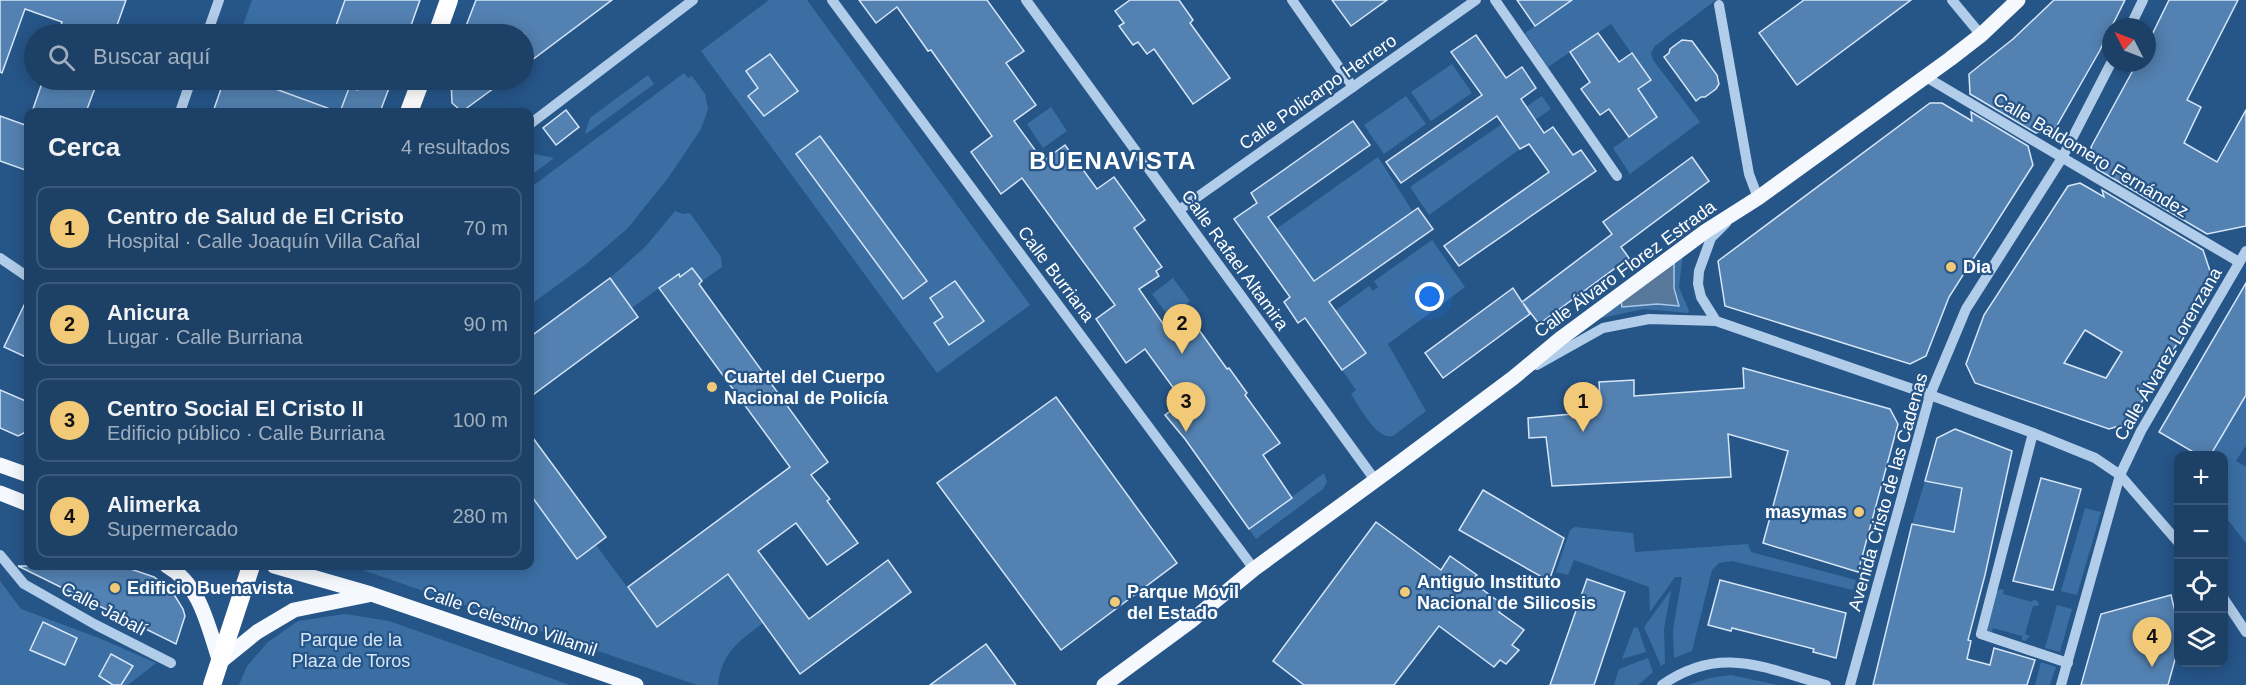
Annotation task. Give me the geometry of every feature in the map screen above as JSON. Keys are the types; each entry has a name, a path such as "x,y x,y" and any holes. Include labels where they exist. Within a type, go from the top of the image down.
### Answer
{"highway":[{"path":"441,24 449,0"},
{"path":"410,108 417,90"},
{"path":"212,685 250,570"}],"main road":[{"name":"Calle Álvaro Florez Estrada","path":"1104,685 1191,621 1254,568 1513,378 1560,339 1706,231 1758,198 1926,77 1981,35 2018,0"},
{"path":"0,465 24,474"},
{"path":"0,493 24,502"},
{"path":"172,570 191,587 198,598 220,662 257,632 294,610 371,594"},
{"name":"Calle Celestino Villamil","path":"288,570 371,594 636,685"}],"street":[{"path":"211,24 219,0"},
{"path":"534,121 693,0"},
{"name":"Calle Burriana","path":"832,0 1254,568"},
{"name":"Calle Rafael Altamira","path":"1026,0 1374,480"},
{"path":"1292,0 1353,87"},
{"name":"Calle Policarpo Herrero","path":"1179,210 1476,0"},
{"path":"1495,0 1617,177"},
{"path":"1952,0 1981,35"},
{"path":"2134,18 2143,0"},
{"path":"1719,4 1749,174 1758,198"},
{"name":"Avenida Cristo de las Cadenas","path":"1850,685 1930,395 1966,309 2061,158 2106,72"},
{"name":"Calle Baldomero Fernández","path":"1926,77 2239,262"},
{"path":"181,108 188,90"},
{"path":"1716,321 1701,297 1698,284 1699,271 1711,238 1735,214"},
{"name":"Calle Álvarez Lorenzana","path":"2061,685 2120,475 2141,431 2246,251"},
{"path":"0,258 24,274"},
{"path":"1513,378 1603,328 1649,319 1716,321 2033,432 2095,458 2120,475 2174,537"},
{"path":"2033,432 1981,634 2068,663"},
{"name":"Calle Jabalí","path":"0,555 24,584 96,625 171,663"},
{"path":"2228,606 2246,632"},
{"path":"1662,685 1691,669 1710,662 1729,661 1749,664 1826,685"}],"green space":[{"path":"252,0 346,0 337,24 244,24"},
{"path":"769,0 807,0 1030,305 937,373 701,51"},
{"path":"1572,0 1716,0 1655,46 1651,53 1653,60 1700,122 1630,174 1613,148 1657,117 1638,89 1650,80 1611,24 1548,67 1525,33"},
{"path":"1452,64 1472,93 1431,121 1411,92"},
{"path":"684,73 688,78 692,76 705,94 708,109 701,129 668,178 627,229 586,264 534,302 534,185"},
{"path":"648,75 654,84 586,134 590,118"},
{"path":"280,90 359,90 356,108 332,108"},
{"path":"1406,96 1426,124 1384,154 1364,125"},
{"path":"1542,96 1551,109 1535,120 1526,107"},
{"path":"1051,107 1067,131 1043,148 1027,124"},
{"path":"1502,124 1520,149 1429,215 1410,187"},
{"path":"534,154 554,158 534,173"},
{"path":"1378,157 1413,212 1314,280 1276,229"},
{"path":"675,211 683,214 690,213 721,257 722,267 702,281 692,268 680,277 678,274 632,308 610,278 646,246"},
{"path":"1432,240 1465,287 1388,344 1426,411 1393,436 1387,436 1369,421 1351,394 1356,390 1342,370 1365,352 1335,311 1369,286 1373,291 1378,287 1374,281"},
{"path":"1683,253 1679,287 1688,313 1644,309 1596,319","holes":["1673,277 1679,305 1640,305"]},
{"path":"1173,278 1190,301 1169,317 1152,294"},
{"path":"2246,394 2246,445 2236,461 2246,467 2246,543 2228,520 2228,451 2214,451"},
{"path":"1324,473 1327,482 1323,489 1256,539 1249,529"},
{"path":"1925,481 1962,488 1954,532 1912,524"},
{"path":"534,499 577,558 596,545 656,626 728,574 763,623 739,642 727,656 718,685 697,685 363,570 534,570"},
{"path":"2085,508 2101,512 2077,595 2061,591"},
{"path":"1575,527 1633,533 1635,552 1748,544 1751,552 1856,580 1853,590 1732,561 1719,563 1712,570 1692,651 1674,658 1673,630 1682,577 1675,577 1650,612 1649,587 1574,560 1568,575 1556,572 1570,530"},
{"path":"0,581 21,609 99,638 156,663 128,685 0,685"},
{"path":"2000,589 2004,590 2003,594 2032,602 2034,599 2039,603 2038,606 2033,606 2025,634 2030,636 2025,641 2022,640 2022,636 1993,628 1992,632 1988,631 1996,592"},
{"path":"1671,590 1664,629 1665,663 1661,666 1644,627"},
{"path":"2057,605 2072,609 2060,652 2045,648"},
{"name":"Parque de la Plaza de Toros","path":"345,614 389,621 570,685 239,685 247,666 268,642 298,621"},
{"path":"1634,627 1638,628 1646,652 1622,659"},
{"path":"1648,658 1653,672 1638,685 1614,685 1619,669"},
{"path":"2041,662 2056,667 2050,685 2035,685"},
{"path":"1731,675 1778,685 1687,685"}],"shaded area":[{"path":"1674,263 1674,288 1679,306 1657,304 1622,307 1621,301"}],"building":[{"path":"0,0 126,0 118,24 61,24 62,22 25,9 2,73 0,72"},
{"path":"345,0 420,0 412,24 337,24"},
{"path":"476,0 612,0 534,58 534,24 467,24"},
{"path":"859,0 987,0 1024,51 1006,63 1036,105 1014,121 1043,161 1065,145 1097,189 1114,177 1145,220 1134,228 1162,267 1156,271 1159,276 1139,289 1168,331 1189,316 1227,369 1229,368 1247,393 1245,395 1280,443 1263,455 1292,498 1249,529 1185,439 1165,415 1183,401 1145,349 1126,363 1096,319 1115,305 1022,178 1001,194 971,152 992,136 931,50 928,51 897,7 876,23"},
{"path":"1130,0 1179,0 1193,20 1190,23 1230,78 1193,104 1154,49 1147,54 1138,42 1133,45 1119,26 1124,23 1115,11"},
{"path":"1332,0 1387,0 1351,26"},
{"path":"1517,0 1572,0 1535,26"},
{"path":"1804,0 1911,0 1797,85 1759,33"},
{"path":"2054,0 2125,0 2116,18 2102,18 2102,46 2056,127 2036,133 1970,94 1969,74 2013,39"},
{"path":"2169,0 2238,0 2187,100 2201,107 2184,143 2217,162 2246,110 2246,226 2207,234 2097,169 2091,147 2132,72 2156,72 2156,27"},
{"path":"1598,33 1619,62 1632,53 1651,80 1638,89 1657,117 1629,137 1609,109 1600,115 1581,89 1590,82 1570,52"},
{"path":"1476,35 1506,78 1522,67 1536,88 1521,99 1544,133 1553,127 1573,155 1581,150 1596,171 1459,266 1444,246 1549,172 1529,144 1520,149 1497,116 1401,183 1386,162 1482,95 1451,52"},
{"path":"1682,40 1692,41 1717,75 1719,84 1716,89 1696,101 1664,57"},
{"path":"770,54 798,91 764,116 748,96 758,88 746,71"},
{"path":"40,90 94,90 88,108 33,108"},
{"path":"221,90 278,90 328,108 214,108"},
{"path":"348,90 388,90 382,108 342,108"},
{"path":"451,90 491,90 467,108 458,108 452,103"},
{"path":"1930,103 1942,103 1972,121 1971,112 2028,146 2033,165 1949,297 1926,356 1910,364 1725,306 1718,261"},
{"path":"566,110 579,127 556,145 543,128"},
{"path":"0,116 24,125 24,170 0,161"},
{"path":"1353,121 1370,145 1268,217 1314,281 1418,208 1433,229 1329,302 1366,353 1342,370 1305,318 1298,323 1284,302 1290,297 1234,219 1257,203 1251,193"},
{"path":"820,136 927,281 903,299 796,154"},
{"path":"1692,157 1709,181 1621,247 1629,258 1539,324 1523,303 1530,314 1443,378 1425,353 1513,288 1522,302 1612,234 1603,222"},
{"path":"2080,183 2104,197 2102,190 2203,250 2214,283 2129,423 2109,429 1975,383 1966,364 1984,315 2068,186","holes":["2085,330 2122,352 2106,378 2064,363"]},
{"path":"692,268 702,281 699,284 828,462 811,475 830,499 827,501 858,543 827,565 796,523 758,551 809,619 888,560 911,592 800,674 728,574 657,627 628,587 790,467 659,288"},
{"path":"610,278 638,317 534,394 534,334"},
{"path":"955,281 984,321 949,345 934,323 943,317 930,298"},
{"path":"2246,283 2246,395 2213,451 2191,451 2159,432"},
{"path":"24,305 24,356 4,347"},
{"path":"1743,368 1890,409 1898,424 1858,572 1763,543 1788,451 1728,434 1731,477 1552,486 1546,437 1529,438 1528,418 1572,414 1573,401 1600,398 1599,382 1634,380 1634,396 1744,388"},
{"path":"0,390 24,400 24,433 18,436 0,428"},
{"path":"1056,397 1177,563 1061,650 937,483"},
{"path":"1955,429 2012,451 1985,575 1968,640 1971,641 1967,659 1990,665 1994,648 2035,660 2027,685 1873,685 1912,524 1954,532 1962,488 1925,481 1937,438"},
{"path":"534,439 606,537 577,559 534,500"},
{"path":"2041,478 2081,489 2053,590 2013,581"},
{"path":"1483,490 1564,538 1549,581 1459,530"},
{"name":"Antiguo Instituto Nacional de Silicosis","path":"1376,522 1441,570 1450,556 1477,575 1470,580 1503,605 1499,612 1524,630 1512,645 1519,650 1506,664 1500,660 1494,667 1439,626 1394,685 1304,685 1273,661"},
{"name":"Edificio Buenavista","path":"26,570 134,570 154,577 172,591 183,609 185,616 176,644"},
{"path":"1587,579 1625,592 1594,685 1550,685"},
{"path":"1720,580 1846,613 1836,658 1813,652 1814,649 1732,628 1731,631 1708,625"},
{"path":"2171,595 2174,607 2174,663 2168,685 2081,685 2101,614"},
{"path":"43,622 77,638 65,665 30,650"},
{"path":"986,644 1016,685 930,685"},
{"path":"111,654 133,666 121,685 113,685 99,676"}],"place":[{"name":"Dia","path":"1951,267"},
{"name":"Anicura","path":"1182,354"},
{"name":"Cuartel del Cuerpo Nacional de Policía","path":"712,387"},
{"name":"Centro Social El Cristo II","path":"1186,432"},
{"name":"Centro de Salud de El Cristo","path":"1583,432"},
{"name":"masymas","path":"1859,512"},
{"name":"Edificio Buenavista","path":"115,588"},
{"name":"Antiguo Instituto Nacional de Silicosis","path":"1405,592"},
{"name":"Parque Móvil del Estado","path":"1115,602"},
{"name":"Alimerka","path":"2152,667"}],"district":[{"name":"BUENAVISTA","path":"1113,160"}]}
